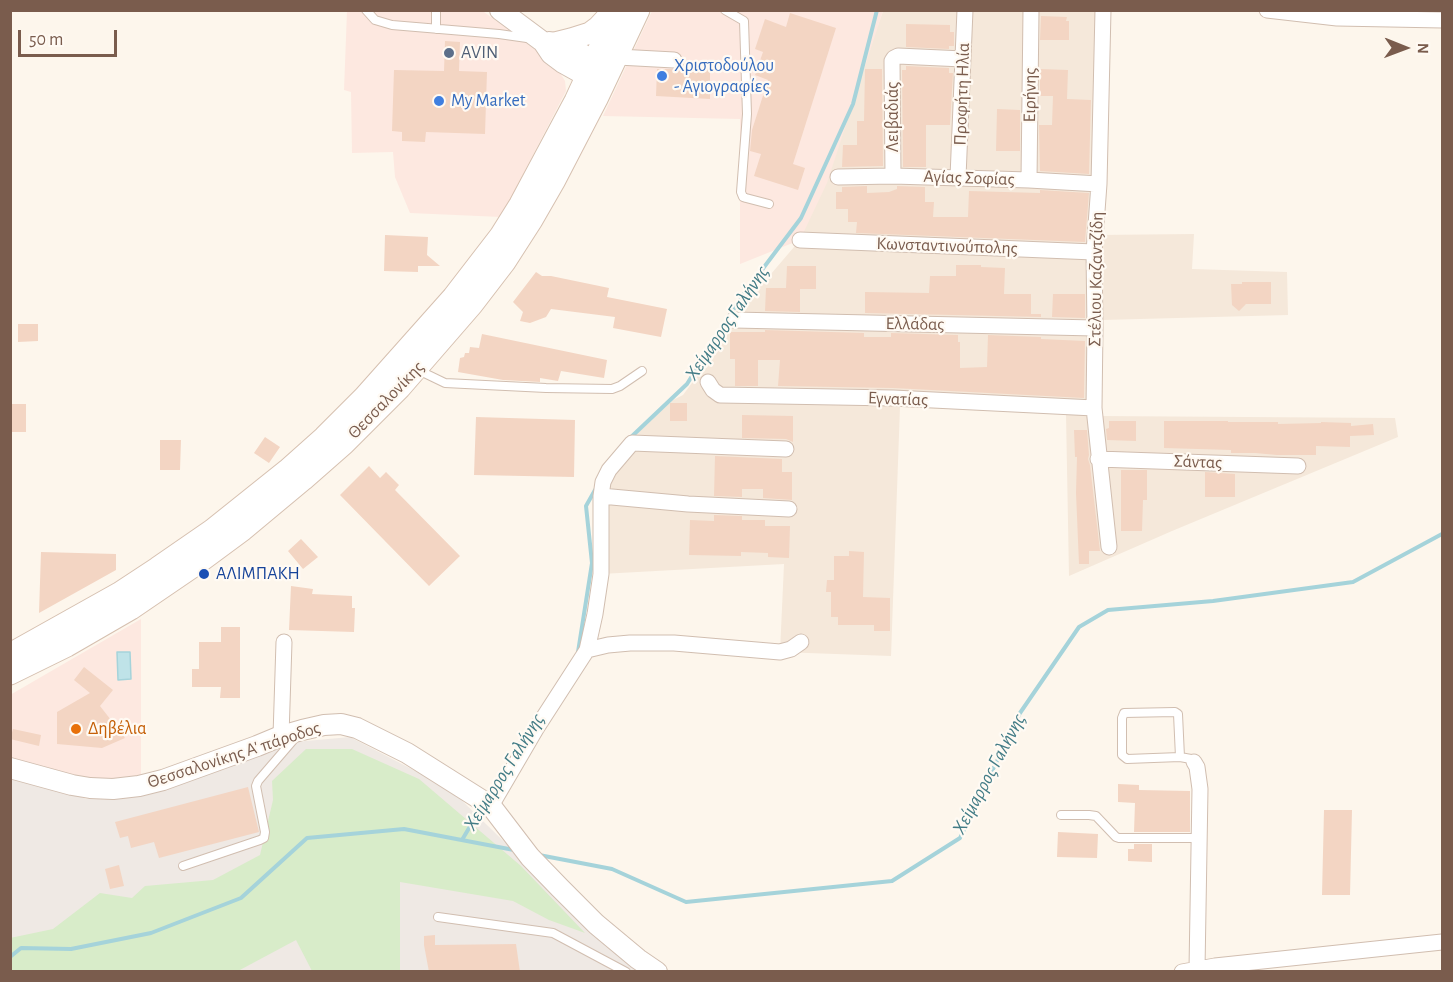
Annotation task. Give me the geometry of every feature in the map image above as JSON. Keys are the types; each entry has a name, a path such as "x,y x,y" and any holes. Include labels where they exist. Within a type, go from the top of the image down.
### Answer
{"main road":[{"path":"549,42 590,33 615,10"},
{"name":"Θεσσαλονίκης","path":"10,674 67,646 131,609 234,537 344,444 400,388 472,305 505,262 549,190 603,70 615,10"},
{"name":"Θεσσαλονίκης","path":"13,649 127,588 212,530 279,478 352,409 448,303 500,236 539,168 639,10"}],"street":[{"path":"500,10 549,42 570,47 603,70 674,60"},
{"name":"Προφήτη Ηλία","path":"958,177 965,10"},
{"name":"Ειρήνης","path":"1029,180 1031,10"},
{"name":"Στέλιου Καζαντζίδη","path":"1103,10 1100,184 1094,252 1094,408 1108,547"},
{"path":"1267,10 1337,18 1443,20"},
{"name":"Λειβαδιάς","path":"893,176 894,58 898,56 963,59"},
{"name":"Αγίας Σοφίας","path":"838,177 958,177 1100,184"},
{"name":"Κωνσταντινούπολης","path":"800,240 1094,252"},
{"name":"Ελλάδας","path":"734,320 1095,328"},
{"name":"Εγνατίας","path":"708,382 720,395 893,398 1094,408"},
{"path":"491,806 536,729 587,650 601,574 601,496 603,483 609,470 632,443 786,449"},
{"name":"Σάντας","path":"1098,459 1298,466"},
{"path":"601,496 688,504 789,509"},
{"path":"281,736 284,642"},
{"path":"587,650 608,645 663,643 780,652 791,649 801,642"},
{"name":"Θεσσαλονίκης Α' πάροδος","path":"10,768 72,785 113,789 163,780 302,729 324,724 341,724 357,728 407,753 491,806 530,857 560,888 596,924 657,972"},
{"path":"1187,759 1197,767 1200,789 1199,838 1189,970 1216,969 1443,942"}],"lane":[{"path":"366,10 375,20 392,25 499,34 549,42"},
{"path":"436,10 436,29"},
{"path":"725,10 744,21 747,114 741,192 743,197 769,204"},
{"path":"417,369 445,383 612,389 642,371"},
{"path":"1175,712 1178,714 1187,759 1127,759 1122,755 1124,713 1175,712"},
{"path":"183,866 264,838 256,786 302,729"},
{"path":"1062,815 1096,816 1119,838 1199,838"},
{"path":"438,917 553,933 626,972"}],"shaded area":[{"path":"347,11 484,12 554,63 565,81 566,91 501,217 410,213 395,177 393,152 352,153 351,92 344,90"},
{"path":"652,11 883,11 827,183 800,240 740,264 740,119 603,116"},
{"path":"883,11 1101,11 1097,235 1194,234 1192,269 1287,272 1288,315 1103,320 1099,416 1395,418 1398,437 1069,576 1066,414 900,407 891,656 780,652 784,564 601,574 601,496 627,443 673,400 683,395 709,360 734,320 800,240"},
{"name":"Δηβέλια","path":"141,619 141,779 120,785 11,763 10,695"},
{"path":"350,737 450,789 637,971 11,971 10,770 86,799 163,789 284,743"}],"green space":[{"path":"306,749 352,749 419,779 521,866 585,933 549,920 513,901 400,882 400,971 312,971 296,940 238,971 11,971 10,938 53,929 100,893 132,898 145,886 213,880 260,855 273,800 272,781"}],"water":[{"path":"117,652 130,652 131,679 118,680"}],"building":[{"path":"790,13 836,28 793,164 805,168 798,190 754,176 761,154 750,151 752,130 768,80 755,75 763,52 755,49 765,19 786,27"},
{"path":"1041,16 1067,17 1069,40 1040,40"},
{"path":"906,24 950,25 950,32 954,32 954,46 949,46 949,49 906,47"},
{"name":"My Market","path":"445,41 460,42 459,71 487,72 485,134 426,132 425,142 402,141 402,132 392,131 394,70 444,71"},
{"path":"683,63 710,63 710,99 656,96 657,69 678,69"},
{"path":"906,66 949,68 949,73 953,73 950,125 926,125 926,167 903,167 902,70 906,70"},
{"path":"865,69 882,69 883,166 842,167 843,145 857,145 857,121 864,121"},
{"path":"1040,69 1068,70 1067,99 1091,100 1089,174 1040,171 1039,125 1052,125 1053,96 1040,96"},
{"path":"997,109 1020,110 1020,151 996,151"},
{"path":"867,186 867,193 889,192 897,189 897,186 925,187 925,202 934,202 933,217 968,217 969,191 1040,193 1040,190 1089,193 1085,242 856,233 857,222 848,222 848,209 836,209 836,192 842,192 842,187"},
{"path":"385,235 428,237 427,255 440,266 418,266 418,272 384,271"},
{"path":"956,265 1005,268 1004,294 1031,294 1031,314 1041,314 1041,317 865,313 865,292 929,293 930,276 956,276"},
{"path":"787,266 816,266 816,289 800,289 800,312 765,311 766,288 786,288"},
{"path":"536,272 542,276 609,288 607,297 667,309 661,337 613,328 615,317 551,309 546,317 530,323 520,321 523,312 513,302"},
{"path":"1242,282 1271,282 1271,304 1246,304 1239,311 1232,305 1231,284 1242,284"},
{"path":"1053,294 1085,294 1085,318 1052,317"},
{"path":"18,324 38,324 38,341 18,342"},
{"path":"765,330 864,333 864,337 891,337 891,333 958,335 960,368 987,367 988,335 1085,341 1084,398 893,388 778,386 780,360 758,360 758,386 735,386 735,359 730,359 730,332 765,332"},
{"path":"482,334 607,360 604,378 561,371 558,381 540,378 540,382 503,380 458,372 460,358 464,357 465,353 469,353 470,347 479,348"},
{"path":"670,403 687,403 687,421 670,421"},
{"path":"10,404 26,404 26,432 10,432"},
{"path":"742,415 793,416 793,442 786,439 742,438"},
{"path":"476,417 575,420 574,477 474,475"},
{"path":"1109,421 1136,421 1136,441 1107,440 1106,429 1109,428"},
{"path":"1164,421 1278,422 1278,424 1321,422 1351,423 1351,426 1373,424 1374,435 1350,436 1350,447 1316,446 1316,455 1231,453 1231,450 1164,448"},
{"path":"1074,430 1087,430 1088,459 1100,551 1089,551 1089,564 1079,564 1077,457 1075,457"},
{"path":"265,437 280,447 269,463 254,453"},
{"path":"160,440 181,440 180,470 160,470"},
{"path":"715,456 782,459 782,472 792,472 792,500 763,498 763,489 742,489 742,497 714,496"},
{"path":"369,466 380,478 386,472 399,485 395,490 460,556 429,586 340,495"},
{"path":"1121,470 1147,470 1147,500 1143,500 1142,531 1121,531"},
{"path":"1205,472 1235,474 1235,497 1205,497"},
{"path":"714,515 742,516 742,520 765,520 765,526 790,526 789,558 768,557 768,553 741,552 741,556 689,555 690,520 714,521"},
{"path":"301,539 318,557 303,569 288,551"},
{"path":"849,551 864,552 863,597 890,598 890,631 874,631 874,625 838,625 838,617 831,617 831,592 826,592 827,580 834,580 834,556 849,556"},
{"path":"41,552 116,554 116,570 39,613"},
{"path":"291,586 313,589 312,594 352,596 352,608 355,608 354,632 289,630"},
{"path":"221,627 240,627 240,698 220,698 221,687 192,687 192,669 199,669 199,642 221,642"},
{"path":"84,667 113,690 100,706 125,738 102,748 57,744 57,712 90,693 74,680"},
{"path":"13,729 41,735 39,746 10,739"},
{"path":"1118,784 1139,785 1139,790 1190,791 1190,832 1134,832 1135,803 1118,802"},
{"path":"248,787 259,832 159,858 154,842 131,848 128,836 120,838 115,822"},
{"path":"1324,810 1352,810 1350,895 1322,895"},
{"path":"1058,832 1098,834 1097,858 1057,857"},
{"path":"1134,844 1152,844 1152,862 1128,861 1128,849 1134,849"},
{"path":"119,865 124,886 110,889 105,869"},
{"path":"435,935 435,945 516,944 520,972 429,972 424,936"}],"waterway":[{"name":"Χείμαρρος Γαλήνης","path":"629,439 687,384 740,299 801,218 853,104 877,10"},
{"name":"Χείμαρρος Γαλήνης","path":"578,652 592,563 586,506 595,490"},
{"name":"Χείμαρρος Γαλήνης","path":"539,855 612,869 686,902 892,881 960,838 1020,713 1079,627 1108,610 1213,601 1353,582 1442,534"},
{"name":"Χείμαρρος Γαλήνης","path":"462,840 482,806"},
{"name":"Χείμαρρος Γαλήνης","path":"10,957 21,948 71,949 151,933 241,898 307,838 404,829 514,850"}],"place":[{"name":"AVIN","path":"449,53"},
{"name":"Χριστοδούλου - Αγιογραφίες","path":"662,76"},
{"name":"My Market","path":"439,101"},
{"name":"ΑΛΙΜΠΑΚΗ","path":"204,574"},
{"name":"Δηβέλια","path":"76,729"}]}
